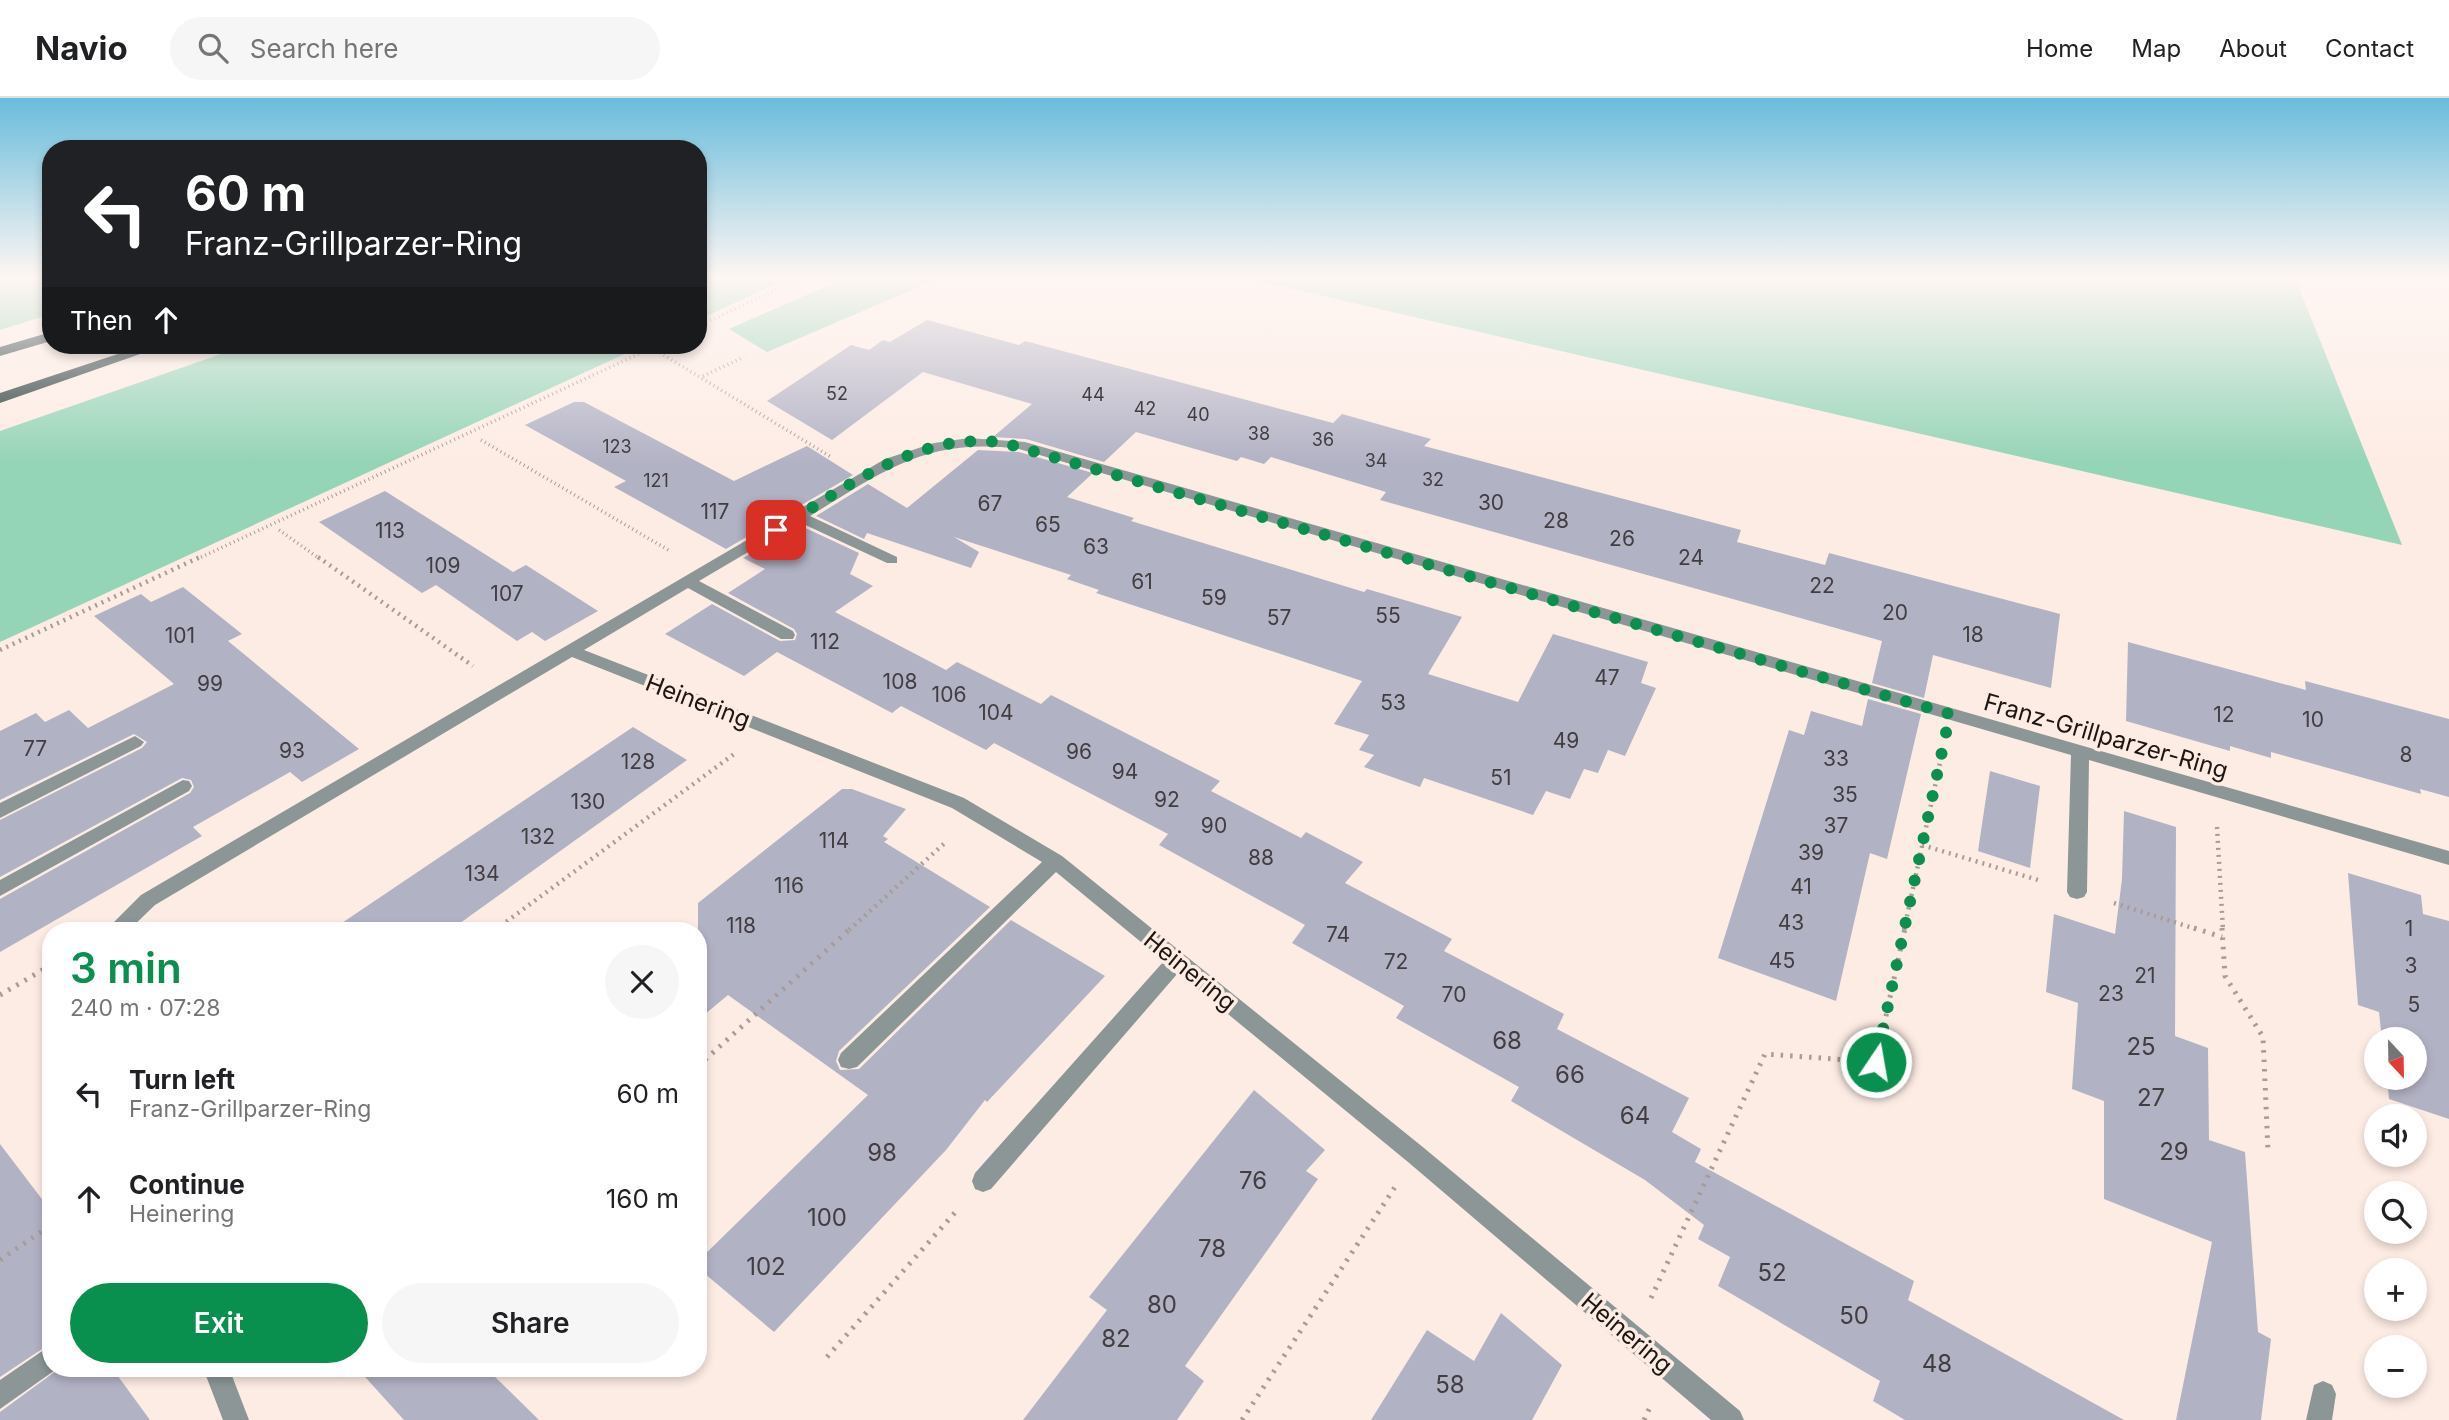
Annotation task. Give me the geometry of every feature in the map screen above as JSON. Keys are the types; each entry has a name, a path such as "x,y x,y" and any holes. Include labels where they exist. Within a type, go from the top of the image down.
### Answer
{"highway":[{"path":"0,352 37,340"},
{"path":"0,398 132,354"}],"street":[{"name":"Franz-Grillparzer-Ring","path":"865,477 890,462 936,445 988,440 1020,446 2449,858"},
{"path":"125,922 148,900 865,477"},
{"path":"799,516 892,559"},
{"path":"689,582 787,635"},
{"name":"Heinering","path":"572,652 958,803 1055,861 1416,1155 1731,1420"},
{"path":"0,811 135,742"},
{"path":"2077,892 2080,752"},
{"path":"0,889 183,786"},
{"path":"849,1060 1055,861"},
{"path":"983,1181 1177,960"},
{"path":"0,1396 42,1365"},
{"path":"219,1377 236,1420"},
{"path":"2319,1420 2323,1394"}],"path":[{"path":"0,650 639,354"},
{"path":"663,354 865,477"},
{"path":"702,376 744,357"},
{"path":"481,440 705,572"},
{"path":"279,530 506,690"},
{"path":"1633,1337 1765,1054 1876,1062 1950,714"},
{"path":"505,922 769,729"},
{"path":"2215,791 2225,976 2263,1037 2268,1151"},
{"path":"707,1058 976,814"},
{"path":"0,995 42,970"},
{"path":"1242,1420 1416,1155"},
{"path":"827,1357 983,1181"},
{"path":"0,1260 42,1231"}],"green space":[{"path":"747,340 796,340 767,352"},
{"path":"1512,340 2320,340 2402,545"},
{"path":"221,354 624,354 0,642 0,431"}],"building":[{"path":"883,340 890,342 894,340 999,340 1019,345 1025,341 1333,423 1342,414 1431,439 1424,446 1741,530 1737,542 1825,565 1829,553 2060,614 2051,688 1933,655 1924,698 1872,683 1882,641 1380,500 1386,492 1271,457 1264,464 1241,457 1237,461 1136,432 1104,462 1026,439 993,437 1032,404 923,372 832,440 767,401 851,345 869,350"},
{"path":"574,402 584,402 734,481 807,446 853,475 726,549 614,487 626,481 525,425"},
{"path":"978,450 1019,452 1093,473 1067,497 1134,518 1131,521 1364,592 1367,589 1462,617 1428,674 1518,702 1553,634 1648,662 1641,683 1656,688 1625,756 1608,750 1598,773 1584,769 1570,799 1546,791 1533,815 1424,778 1420,787 1364,767 1374,755 1359,750 1369,735 1334,724 1362,681 1096,593 1099,590 1067,579 1071,575 954,537 979,552 971,568 867,533 864,539 816,516 868,484 907,508"},
{"path":"385,491 513,572 526,565 598,611 545,641 532,632 517,641 436,585 422,593 319,522"},
{"path":"799,525 859,553 850,574 873,586 835,612 946,670 957,662 1041,704 1051,695 1220,781 1211,791 1301,838 1306,832 1363,862 1345,883 1452,939 1444,951 1564,1014 1557,1029 1689,1098 1672,1132 1701,1149 1695,1162 1914,1281 1908,1300 2124,1420 1905,1420 1873,1401 1880,1381 1718,1286 1730,1257 1698,1239 1704,1225 1645,1180 1511,1101 1519,1087 1396,1018 1404,1006 1292,943 1305,925 1159,845 1168,834 994,743 986,750 901,706 892,713 777,652 744,676 665,634 712,604 780,641 795,640 797,634 794,629 728,593 765,569 743,558"},
{"path":"183,587 242,634 228,641 359,749 302,782 290,772 193,827 202,836 52,922 42,922 42,928 0,952 0,899 190,793 194,787 191,780 182,778 0,877 0,820 142,748 147,742 134,734 0,800 0,731 36,713 45,722 69,710 88,728 174,684 94,616 141,594 151,602"},
{"path":"2128,642 2306,690 2305,681 2449,719 2449,797 2420,789 2421,794 2271,752 2271,758 2230,746 2230,751 2126,721"},
{"path":"1868,699 1921,714 1887,859 1870,853 1836,1001 1718,958 1789,730 1804,735 1811,711 1862,726"},
{"path":"633,727 687,760 462,922 343,922"},
{"path":"1990,771 2040,786 2030,868 1978,851"},
{"path":"842,789 852,789 906,809 883,836 888,839 884,842 990,907 839,1051 836,1061 840,1070 859,1069 1011,920 1105,976 987,1102 985,1100 946,1150 774,1332 707,1276 707,1252 868,1095 728,995 707,1012 707,922 698,922 698,903"},
{"path":"2124,811 2176,827 2175,1036 2208,1048 2209,1140 2245,1152 2258,1332 2271,1339 2261,1420 2176,1420 2212,1242 2104,1199 2104,1101 2072,1089 2078,1003 2046,992 2054,914 2115,934 2122,879"},
{"path":"2348,873 2421,895 2423,914 2449,921 2449,1119 2427,1112 2427,1104 2404,1104 2389,1099 2388,1090 2427,1090 2427,1027 2381,1027 2379,1012 2358,1005"},
{"path":"1254,1090 1325,1150 1306,1171 1318,1179 1185,1366 1204,1381 1177,1420 1023,1420 1107,1310 1089,1297"},
{"path":"0,1144 42,1199 42,1349 0,1377"},
{"path":"1501,1313 1562,1365 1532,1420 1371,1420 1427,1330 1474,1361"},
{"path":"48,1377 119,1377 150,1420 0,1420 0,1412"},
{"path":"365,1377 495,1377 539,1420 404,1420"}],"route":[{"path":"776,530 890,462 913,452 960,440 988,440 1020,446 1950,714 1876,1062"}]}
